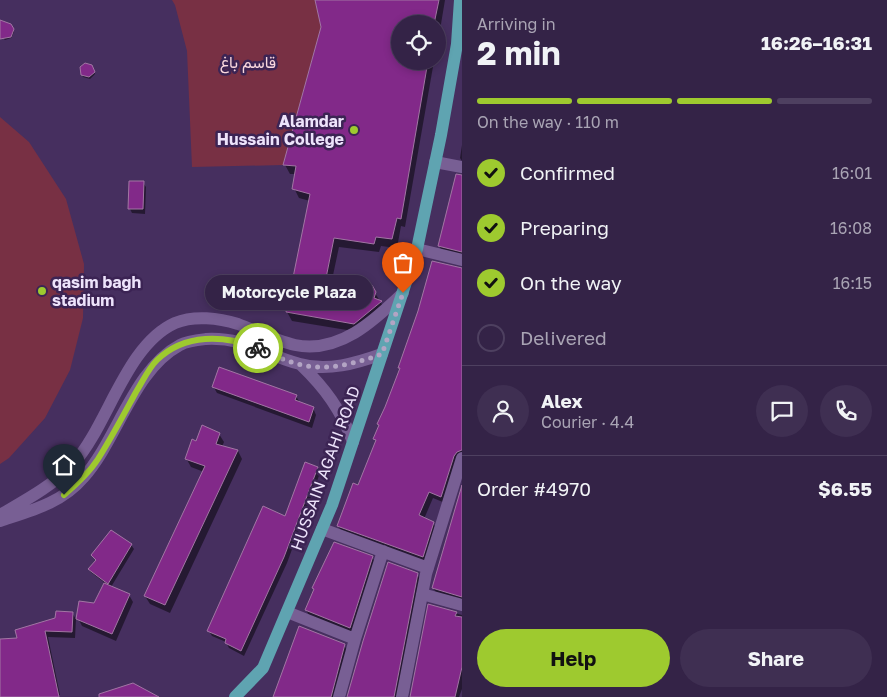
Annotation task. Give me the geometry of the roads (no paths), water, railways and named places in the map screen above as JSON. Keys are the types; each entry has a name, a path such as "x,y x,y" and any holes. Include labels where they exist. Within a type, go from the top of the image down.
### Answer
{"main road":[{"name":"HUSSAIN AGAHI ROAD","path":"235,697 263,668 332,505 403,293 417,249 435,162 457,44 460,0"}],"street":[{"path":"435,162 462,167"},
{"path":"417,249 462,260"},
{"path":"0,515 56,480 74,463 86,447 138,357 151,341 175,323 208,318 226,320 295,345 328,344 364,328 403,293"},
{"path":"0,521 40,508 64,495 83,479 98,459 157,360 182,344 199,340 231,340 242,342 301,365 331,366 382,354"},
{"path":"301,365 335,404 353,442"},
{"path":"402,697 428,568 462,458"},
{"path":"322,529 428,568"},
{"path":"339,697 355,638 383,551"},
{"path":"422,594 462,605"},
{"path":"287,612 355,638"}],"place":[{"name":"Alamdar Hussain College","path":"354,130"},
{"name":"qasim bagh stadium","path":"42,291"},
{"name":"Motorcycle Plaza","path":"403,293"}],"park label":[{"name":"قاسم باغ","path":"248,62"}]}
